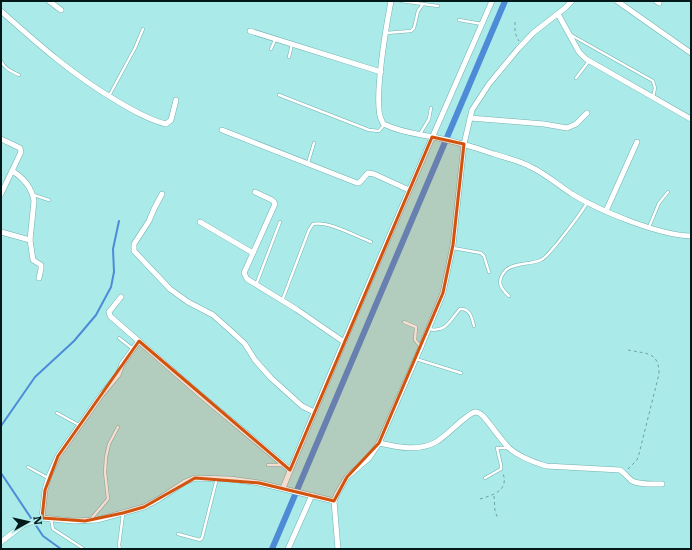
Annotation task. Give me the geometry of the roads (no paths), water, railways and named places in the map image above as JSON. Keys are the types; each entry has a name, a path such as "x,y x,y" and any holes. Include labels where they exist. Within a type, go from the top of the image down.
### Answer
{"street":[{"path":"49,1 61,10"},
{"path":"391,1 378,101 380,119 384,125 464,144 522,162 544,174 572,194 606,211 649,227 680,236 691,236"},
{"path":"283,488 409,190 492,1"},
{"path":"338,549 334,500 347,478 369,458 379,444 422,347 443,293 453,248 464,144 470,118 477,101 489,84 522,46 545,23 558,14 572,1"},
{"path":"617,1 691,52"},
{"path":"1,11 64,65 109,96 131,109 158,122 166,124 171,120 176,100"},
{"path":"558,14 579,52 589,61 691,119"},
{"path":"250,31 381,72"},
{"path":"470,118 529,122 567,128 576,124 587,113"},
{"path":"222,130 357,183 368,173 374,174 409,190"},
{"path":"1,139 21,150 1,194"},
{"path":"606,211 637,142"},
{"path":"12,171 22,176 34,195 30,240 33,260 41,265 39,278"},
{"path":"255,192 272,200 275,204 244,273 247,279 344,342"},
{"path":"162,194 149,221 134,244 134,251 170,289 188,302 213,315 231,331 245,344 255,360 271,378 302,406 314,412"},
{"path":"200,222 253,253"},
{"path":"1,232 30,240"},
{"path":"121,297 109,312 110,316 290,470"},
{"path":"42,518 48,478 58,456 102,394 118,375 122,364 139,341"},
{"path":"379,444 409,448 427,445 446,435 469,415 476,412 483,416 509,448 535,462 546,466 620,470 625,472 631,480 637,483 662,484"},
{"path":"1,542 26,523 42,518 90,521 144,507 185,482 195,478 217,478 259,483 334,500"},
{"path":"288,549 309,494"}],"lane":[{"path":"401,1 438,6"},
{"path":"386,33 411,31 414,28 418,11 423,4"},
{"path":"459,20 482,24"},
{"path":"109,96 135,48 143,29"},
{"path":"570,35 653,81 655,88 652,97"},
{"path":"272,49 275,39"},
{"path":"289,57 292,44"},
{"path":"1,61 9,70 19,75"},
{"path":"576,78 589,61"},
{"path":"279,95 369,130 379,131 384,125"},
{"path":"420,134 429,119 431,108"},
{"path":"308,164 314,143"},
{"path":"649,227 659,203 668,192"},
{"path":"34,195 49,200"},
{"path":"509,296 501,289 500,285 505,271 511,267 532,263 545,257 574,223 588,202"},
{"path":"256,285 280,222"},
{"path":"282,301 312,224 326,224 371,242"},
{"path":"453,248 481,253 484,256 489,272"},
{"path":"429,329 436,331 445,327 460,309 468,311 474,326"},
{"path":"404,322 416,327 415,340 422,347"},
{"path":"119,338 134,349"},
{"path":"416,359 461,373"},
{"path":"57,413 80,425"},
{"path":"90,521 108,499 105,472 106,456 108,444 118,428"},
{"path":"484,478 501,469 497,448 509,448"},
{"path":"268,465 284,464"},
{"path":"28,467 48,478"},
{"path":"178,534 200,540 202,538 217,478"},
{"path":"120,549 119,545 123,513"},
{"path":"51,519 53,529 84,549"}],"waterway":[{"path":"272,549 505,1"},
{"path":"1,426 35,377 74,341 96,315 111,287 114,272 113,249 119,221"},
{"path":"1,473 43,536 61,549"}]}
